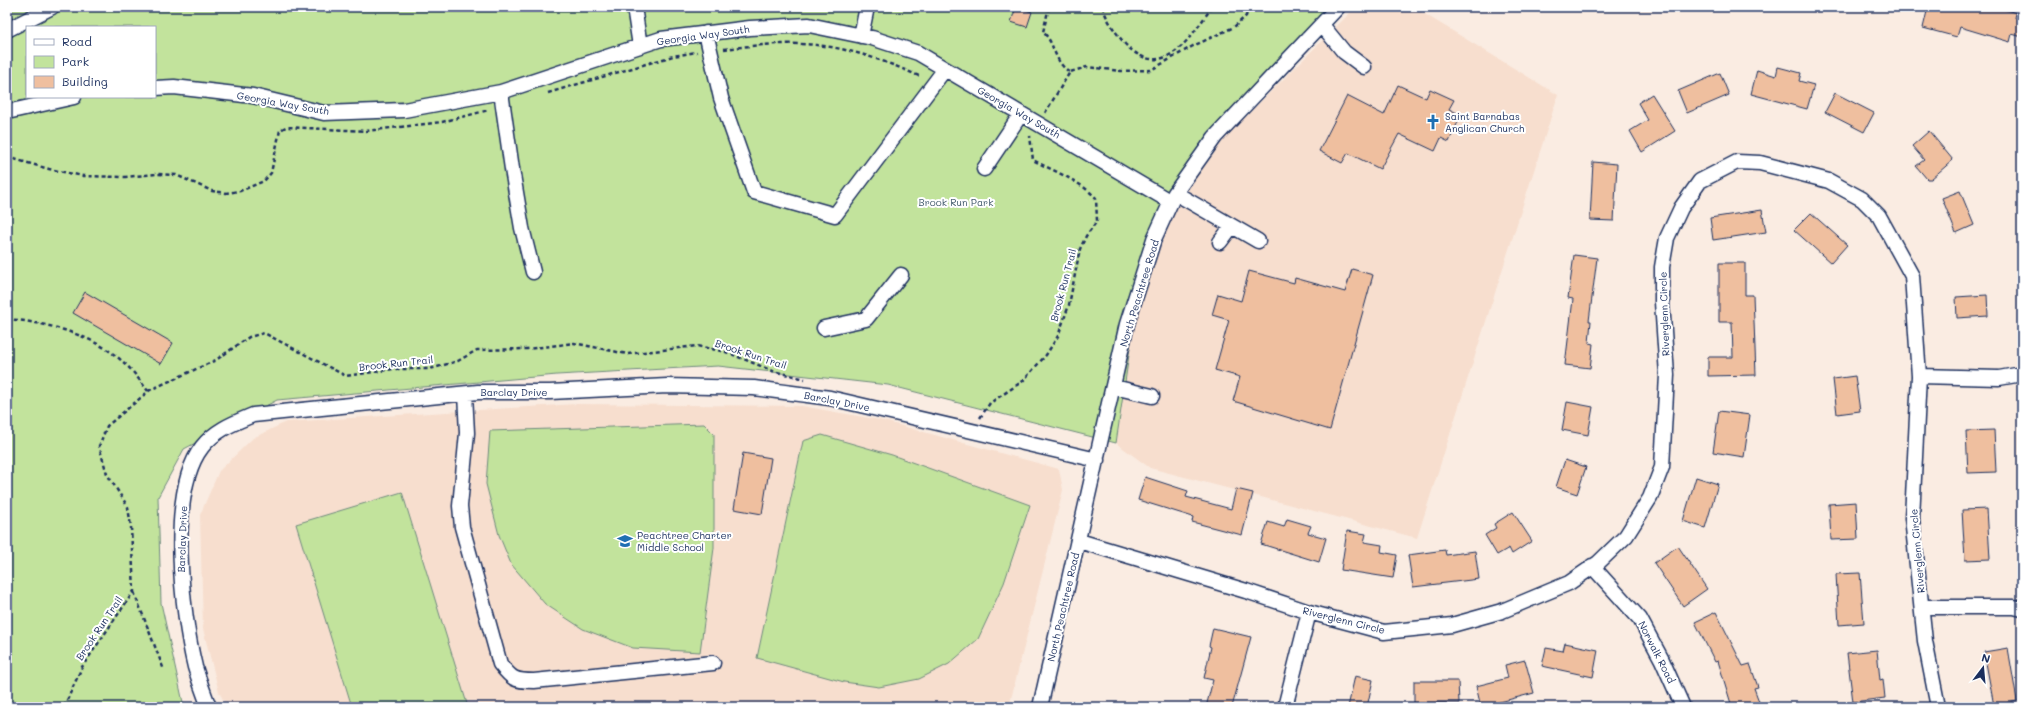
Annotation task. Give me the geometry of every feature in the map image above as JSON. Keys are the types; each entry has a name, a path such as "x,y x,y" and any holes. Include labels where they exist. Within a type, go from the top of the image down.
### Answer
{"street":[{"path":"7,30 52,7"},
{"path":"634,7 640,46"},
{"path":"862,36 867,7"},
{"name":"North Peachtree Road","path":"1040,707 1114,387 1127,324 1154,239 1173,198 1215,137 1338,7"},
{"name":"Georgia Way South","path":"156,88 174,87 253,96 324,113 404,110 501,92 661,39 750,28 809,25 862,36 918,54 1038,124 1173,198 1232,226 1258,241"},
{"path":"1322,25 1344,52 1364,67"},
{"path":"706,33 721,98 754,192 835,215 945,69"},
{"path":"501,92 512,170 532,272"},
{"path":"7,112 70,98"},
{"path":"984,169 1021,114"},
{"name":"Riverglenn Circle","path":"1079,541 1246,590 1309,612 1384,632 1452,624 1502,611 1562,586 1598,563 1626,536 1650,498 1662,467 1667,375 1662,302 1662,267 1670,232 1681,208 1700,181 1737,162 1760,163 1829,180 1862,199 1879,216 1912,276 1919,376 1912,518 1925,641 1938,707"},
{"path":"1220,242 1232,226"},
{"path":"824,328 866,319 901,275"},
{"path":"1919,376 1999,378 2022,374"},
{"name":"Barclay Drive","path":"209,707 195,667 180,571 182,510 190,471 202,447 220,429 253,415 478,392 550,392 667,386 754,388 830,398 1097,460"},
{"path":"1114,387 1152,396"},
{"path":"465,394 467,433 460,506 462,527 500,664 511,678 522,681 534,681 713,663"},
{"name":"Norwalk Road","path":"1592,566 1640,619 1662,660 1683,707"},
{"path":"1922,607 2014,607 2022,609"},
{"path":"1285,707 1309,612"}],"path":[{"path":"1049,7 1043,32 1048,36 1058,62 1062,67 1070,72"},
{"path":"1103,7 1107,17 1119,36 1129,48 1150,58 1158,60 1171,55 1186,42 1212,7"},
{"path":"1030,136 1070,72 1087,66 1121,71 1151,70 1193,46 1234,27 1246,16 1249,7"},
{"path":"540,95 673,56 759,44 802,44 845,50 894,64 934,83"},
{"path":"7,157 48,169 83,176 125,177 156,174 176,175 212,191 226,193 240,191 264,181 271,173 280,130 286,127 366,131 442,122 504,106"},
{"path":"1012,126 1037,140"},
{"name":"Brook Run Trail","path":"976,423 990,403 1023,381 1046,355 1058,336 1069,305 1080,250 1086,236 1097,222 1096,198 1082,186 1033,160 1030,136"},
{"path":"7,319 68,331 99,345 122,360 148,391"},
{"name":"Brook Run Trail","path":"64,707 82,667 134,591 131,527 128,507 106,474 99,446 107,426 148,391 186,372 216,360 249,337 264,333 346,376 393,369 430,369 458,361 477,350 526,349 574,343 627,354 697,346 726,352 773,371 807,380"},
{"path":"134,591 164,670"}],"shaded area":[{"path":"1356,7 1413,7 1558,95 1417,538 1150,468 1116,443 1104,420 1143,260 1205,157"},
{"name":"Peachtree Charter Middle School","path":"577,404 802,406 880,420 1059,469 1063,490 1009,707 227,707 219,692 203,629 200,515 219,471 253,438 286,422"}],"green space":[{"name":"Brook Run Park","path":"7,7 1336,7 1261,87 1171,202 1143,260 1116,443 888,385 718,366 557,375 277,400 184,449 158,497 161,603 184,707 7,707"},
{"path":"704,424 714,434 714,548 700,652 633,648 583,629 545,604 511,564 499,535 486,484 490,431"},
{"path":"822,435 892,455 1030,505 1004,583 978,639 949,664 919,679 879,687 844,682 757,658 803,441"},
{"path":"402,492 468,707 352,707 296,524"}],"building":[{"path":"1016,7 1032,12 1027,27 1011,22"},
{"path":"1928,7 1997,7 2016,13 2015,18 2022,20 2022,37 2012,34 2010,42 1960,27 1957,37 1923,28"},
{"path":"1778,67 1801,73 1799,81 1814,85 1807,109 1751,94 1757,70 1776,76"},
{"path":"1720,73 1729,95 1687,113 1678,91"},
{"path":"1398,85 1426,98 1430,89 1454,100 1449,109 1461,115 1449,142 1441,138 1435,151 1399,134 1380,169 1348,153 1342,163 1319,151 1347,96 1384,115"},
{"path":"1835,93 1874,113 1864,132 1825,112"},
{"path":"1652,94 1675,131 1642,152 1630,131 1648,120 1638,103"},
{"path":"1929,131 1953,160 1931,179 1927,179 1916,166 1924,160 1912,146"},
{"path":"1593,162 1617,164 1614,221 1590,220"},
{"path":"1960,191 1974,225 1956,233 1942,198"},
{"path":"1762,210 1766,232 1713,240 1710,218"},
{"path":"1811,213 1847,245 1831,263 1794,230"},
{"path":"1574,255 1597,258 1589,321 1591,321 1589,343 1593,344 1590,368 1565,365 1573,299 1568,298"},
{"path":"1719,263 1745,263 1745,295 1753,295 1756,375 1708,376 1708,357 1733,357 1732,322 1719,322"},
{"path":"1352,269 1373,275 1330,430 1233,401 1240,377 1215,370 1229,320 1212,315 1218,294 1241,301 1249,271 1294,283 1295,278 1345,292"},
{"path":"85,292 173,343 161,364 73,313"},
{"path":"1987,295 1988,316 1957,318 1956,297"},
{"path":"1855,376 1860,411 1837,414 1833,379"},
{"path":"1567,402 1593,407 1588,435 1562,430"},
{"path":"1719,411 1750,415 1744,457 1713,452"},
{"path":"1994,430 1996,472 1968,473 1966,431"},
{"path":"743,453 771,458 762,514 734,509"},
{"path":"1565,460 1586,467 1577,494 1556,487"},
{"path":"1145,477 1188,491 1186,497 1231,509 1236,489 1253,493 1242,535 1192,522 1193,517 1138,500"},
{"path":"1696,477 1718,484 1705,528 1683,521"},
{"path":"1856,502 1858,539 1831,540 1829,504"},
{"path":"1987,509 1990,559 1965,560 1962,510"},
{"path":"1513,512 1532,541 1512,554 1509,548 1497,555 1485,535 1496,528 1494,524"},
{"path":"1287,519 1311,526 1308,533 1326,538 1319,562 1261,544 1268,522 1284,527"},
{"path":"1347,531 1366,534 1364,542 1382,545 1381,552 1397,555 1393,578 1341,570"},
{"path":"1678,546 1707,589 1683,606 1654,563"},
{"path":"1445,550 1446,555 1475,551 1479,579 1413,587 1408,555"},
{"path":"1860,573 1864,623 1839,625 1836,574"},
{"path":"1716,612 1743,666 1750,664 1758,687 1754,688 1761,707 1732,707 1718,661 1715,662 1695,622"},
{"path":"1213,628 1251,637 1232,707 1206,707 1213,680 1204,678 1211,647 1209,646"},
{"path":"1565,643 1598,650 1593,677 1542,666 1546,648 1563,651"},
{"path":"2008,648 2017,701 1994,706 1984,652"},
{"path":"1877,650 1880,680 1883,679 1885,698 1853,702 1847,653"},
{"path":"1525,660 1534,693 1481,707 1476,686 1508,678 1505,665"},
{"path":"1355,676 1373,680 1367,707 1348,707"},
{"path":"1414,681 1458,681 1459,703 1414,703"}],"place":[{"name":"Saint Barnabas Anglican Church","path":"1433,122"},
{"name":"Peachtree Charter Middle School","path":"625,541"}]}
